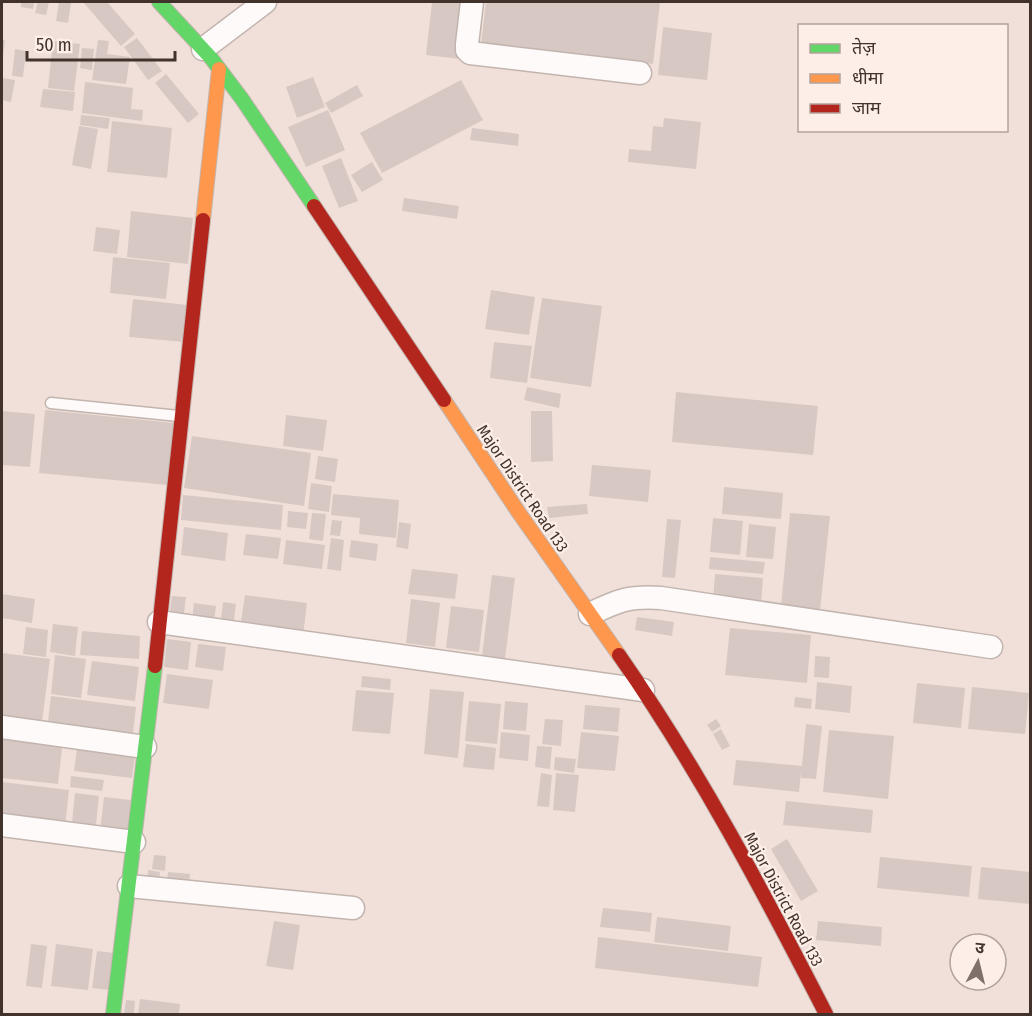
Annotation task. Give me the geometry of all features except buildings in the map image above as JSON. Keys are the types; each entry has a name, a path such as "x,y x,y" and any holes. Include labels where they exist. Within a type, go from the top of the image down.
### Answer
{"main road":[{"name":"Major District Road 133","path":"159,2 203,49 242,99 519,513 681,747 765,896 826,1014"},
{"path":"113,1014 145,747 219,69"}],"street":[{"path":"203,49 265,2"},
{"path":"472,2 467,44 470,53 640,73"},
{"path":"590,614 617,601 636,597 661,598 991,647"},
{"path":"159,622 643,690"},
{"path":"2,727 145,747"},
{"path":"2,825 134,842"},
{"path":"129,886 353,908"}],"lane":[{"path":"51,403 182,417"}],"traffic: fast":[{"path":"159,2 211,58 242,99 314,206"},
{"path":"113,1014 155,666"}],"traffic: slow":[{"path":"203,220 219,69"},
{"path":"444,400 519,513 619,655"}],"traffic: jam":[{"path":"314,206 444,400"},
{"path":"155,666 203,220"},
{"path":"619,655 703,786 754,876 826,1014"}]}
